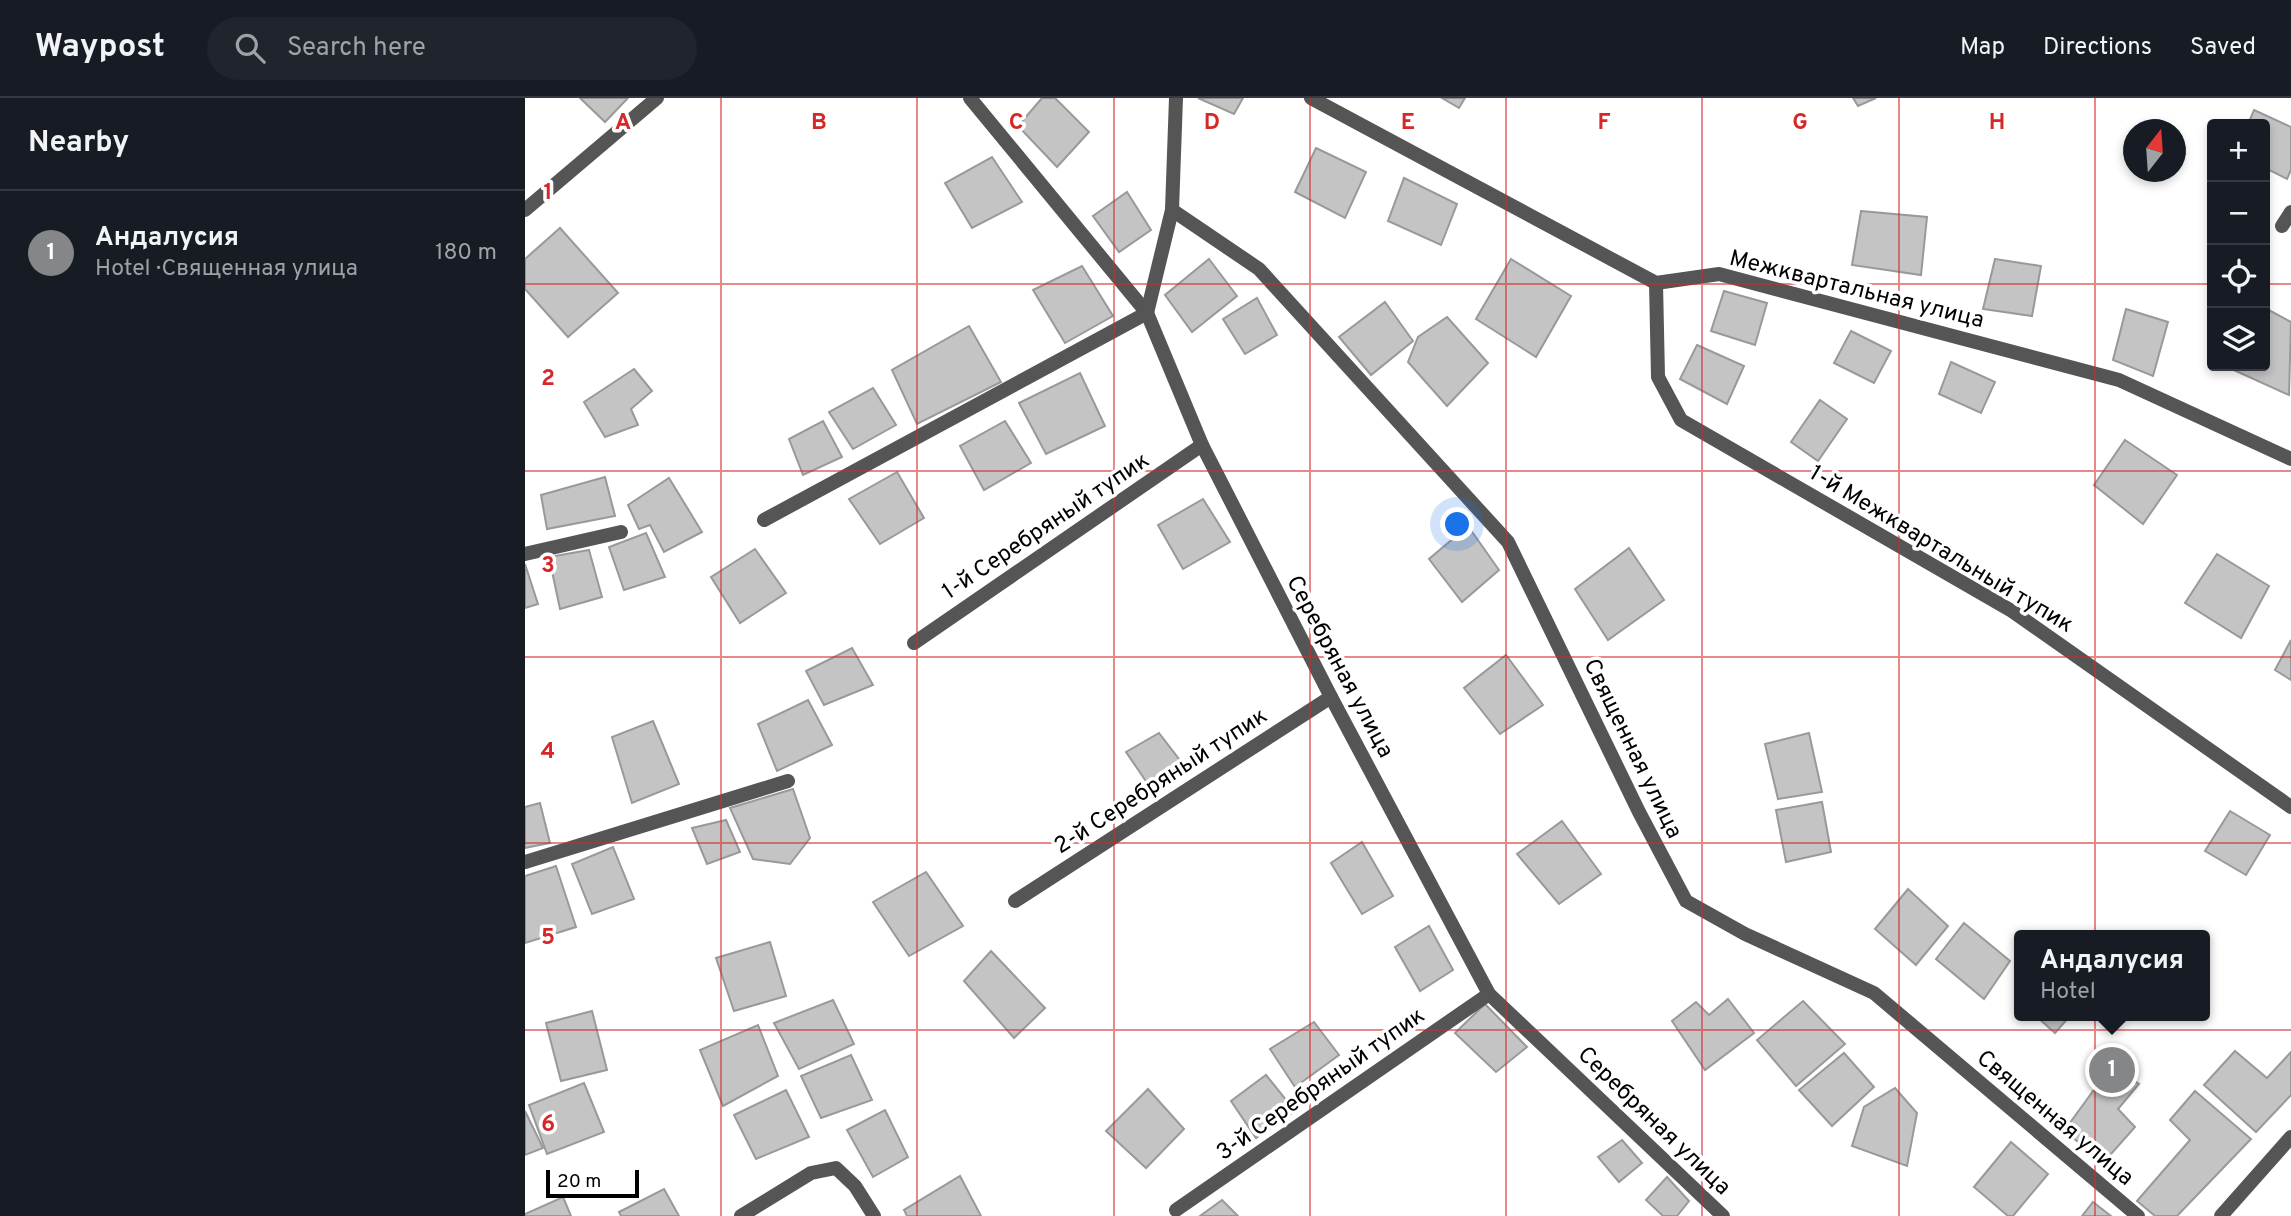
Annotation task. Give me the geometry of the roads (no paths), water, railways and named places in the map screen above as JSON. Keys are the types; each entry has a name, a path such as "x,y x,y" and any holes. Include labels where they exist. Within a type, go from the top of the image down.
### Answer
{"street":[{"path":"525,210 657,98"},
{"name":"Серебряная улица","path":"970,98 1147,313 1202,445 1331,697 1489,994 1723,1216"},
{"path":"764,520 1147,313 1172,210 1176,98"},
{"path":"1311,98 1656,282"},
{"name":"Священная улица","path":"1172,210 1259,269 1508,542 1633,800 1686,901 1745,934 1874,993 2138,1216"},
{"path":"2282,226 2291,212"},
{"name":"Межквартальная улица","path":"1656,282 1719,274 2119,380 2291,459"},
{"name":"1-й Межквартальный тупик","path":"1656,282 1658,377 1681,420 2013,611 2291,807"},
{"name":"1-й Серебряный тупик","path":"914,643 1202,445"},
{"path":"525,554 621,532"},
{"name":"2-й Серебряный тупик","path":"1015,901 1331,697"},
{"path":"525,862 788,781"},
{"name":"3-й Серебряный тупик","path":"1176,1210 1489,994"},
{"path":"2221,1216 2291,1137"},
{"path":"741,1216 811,1173 837,1168 855,1186 874,1216"}],"place":[{"name":"Андалусия","path":"2112,1070"}]}
